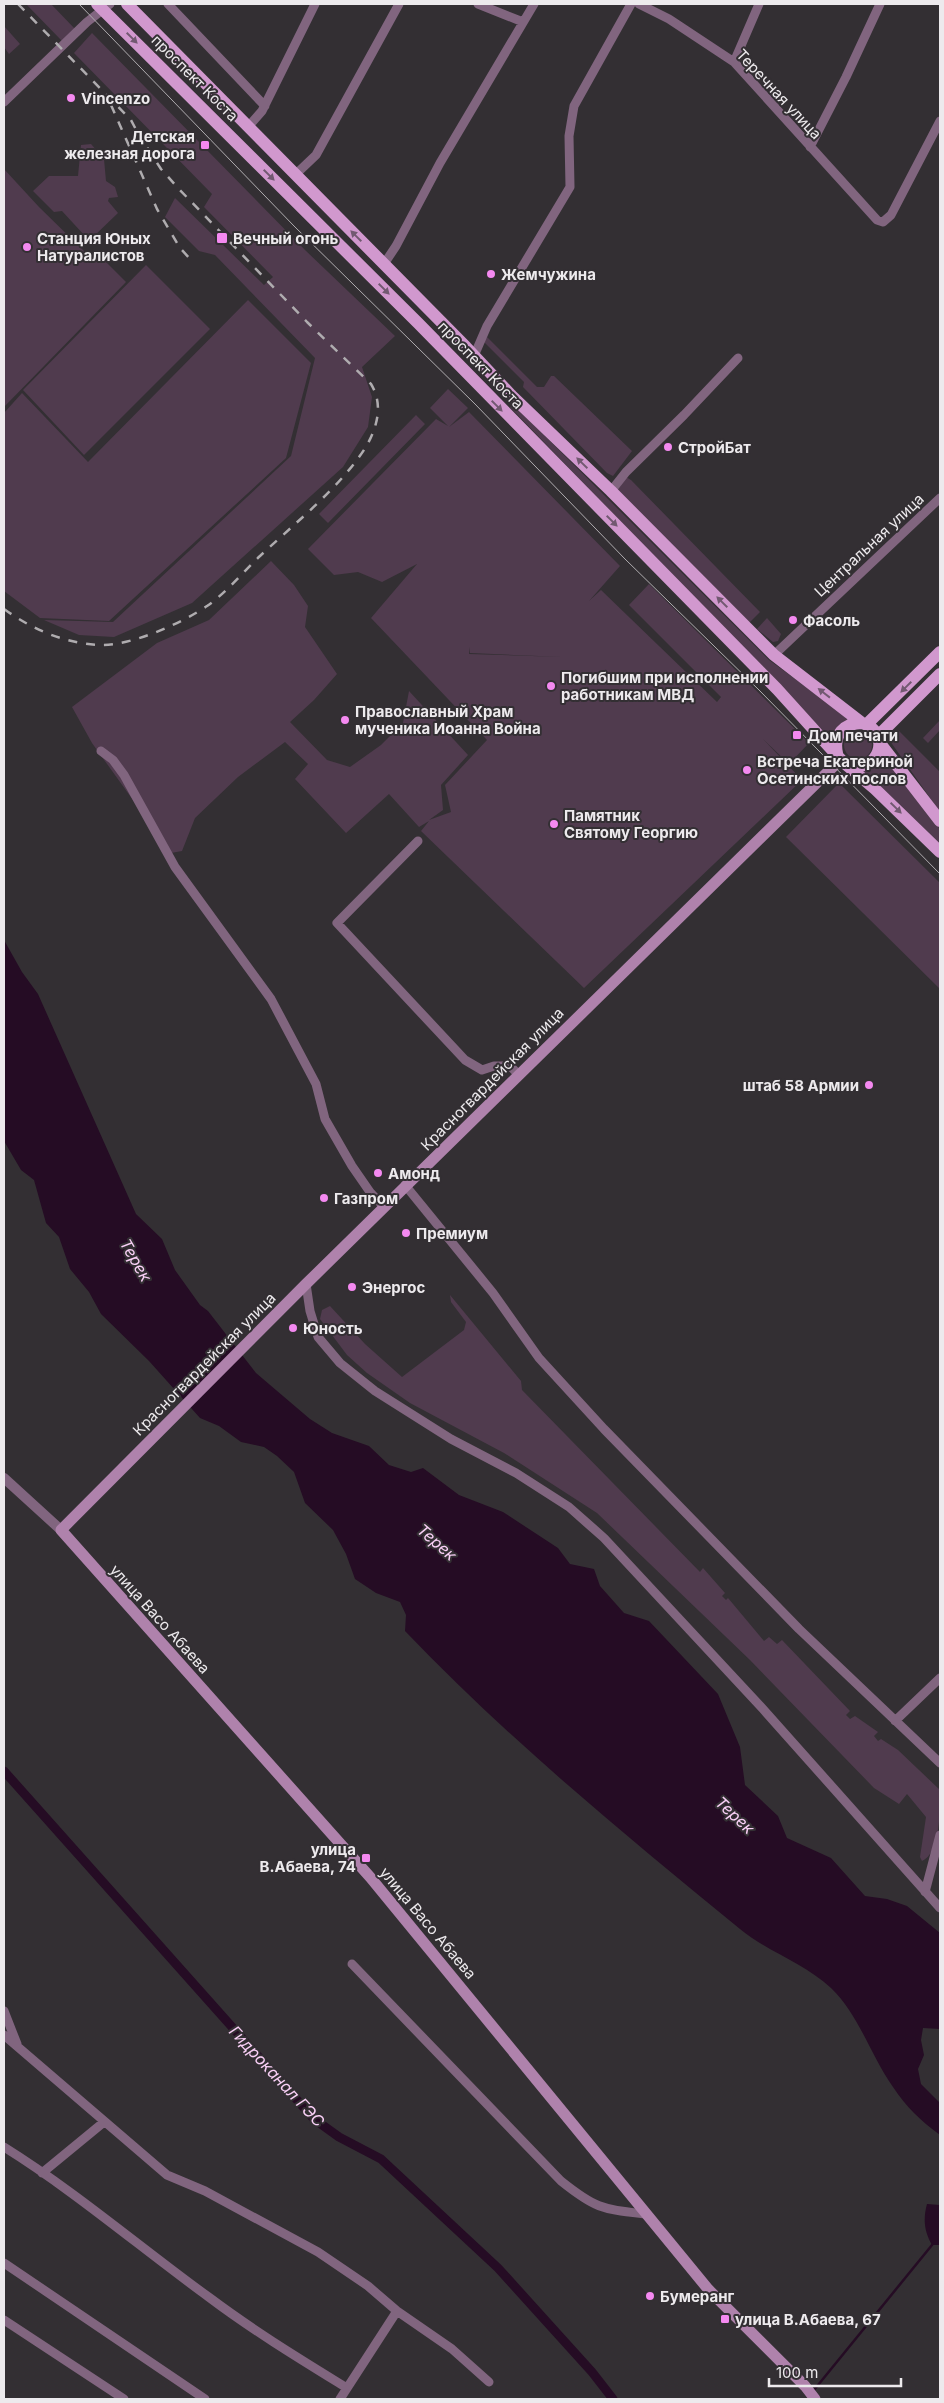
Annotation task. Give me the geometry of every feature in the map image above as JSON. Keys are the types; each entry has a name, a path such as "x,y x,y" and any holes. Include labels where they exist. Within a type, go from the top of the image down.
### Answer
{"main road":[{"name":"проспект Коста","path":"127,4 488,371 611,491 774,655 865,724 879,739 940,821"},
{"name":"проспект Коста","path":"104,6 418,323 841,759 940,852"},
{"path":"476,384 488,371"},
{"path":"940,652 865,724 851,724 841,731 836,741 841,759 860,767 867,765 877,755 879,739 940,674"},
{"name":"Красногвардейская улица","path":"61,1530 405,1185 841,759"},
{"name":"улица Васо Абаева","path":"61,1530 370,1877 520,2058 645,2214 719,2301 805,2386 815,2399"}],"street":[{"path":"168,4 265,106"},
{"path":"295,175 316,156 399,4"},
{"path":"478,4 523,22"},
{"path":"384,264 396,246 440,163 534,4"},
{"path":"474,356 487,326 570,187 569,136 574,106 631,4"},
{"name":"Теречная улица","path":"640,4 669,19 734,62 877,220 883,222 891,215 940,121"},
{"path":"734,62 759,4"},
{"path":"810,147 846,77 880,4"},
{"path":"248,128 265,106 313,5"},
{"path":"4,102 104,6"},
{"path":"611,491 626,472 738,358"},
{"name":"Центральная улица","path":"774,655 940,498"},
{"path":"101,751 113,760 124,775 175,867 271,999 316,1084 325,1120 352,1166 370,1192 384,1207"},
{"path":"418,841 337,923 465,1060 482,1070 494,1066 510,1066 518,1074"},
{"path":"405,1185 493,1294 539,1358 604,1429 793,1623 895,1721 930,1751 940,1763"},
{"path":"306,1284 310,1311 318,1337 340,1363 382,1396 451,1439 516,1473 569,1507 604,1538 763,1709 940,1908"},
{"name":"улица Васо Абаева","path":"4,1478 61,1530"},
{"path":"895,1721 940,1678"},
{"path":"925,1892 940,1835"},
{"path":"352,1964 561,2181 591,2204 603,2209 645,2214"},
{"path":"4,2011 18,2046"},
{"path":"4,2035 167,2175 205,2191 318,2252 368,2286 397,2311 452,2349 489,2382"},
{"path":"42,2173 104,2122"},
{"path":"4,2147 42,2173 209,2298 275,2344 347,2388"},
{"path":"4,2263 205,2399"},
{"path":"340,2399 397,2311"},
{"path":"4,2320 124,2399"}],"shaded area":[{"path":"26,4 51,4 75,29 62,41"},
{"path":"4,26 20,44 9,54 4,47"},
{"path":"92,33 305,250 395,336 362,367 372,397 368,427 343,467 192,603 114,637 79,635 44,620 113,622 291,456 315,358 215,255 199,251 165,217 175,198 264,285 273,277 204,207 212,194 74,53"},
{"path":"91,144 104,159 106,181 115,187 118,197 109,198 108,201 118,213 92,238 85,236 62,211 54,212 33,191 49,176 78,176 81,145"},
{"path":"4,169 85,252 98,254 126,282 4,407"},
{"path":"146,265 210,329 84,455 23,390"},
{"path":"248,300 311,363 286,458 109,621 40,618 4,591 4,413 22,393 88,462"},
{"path":"487,337 537,387 544,387 551,376 554,376 632,451 613,476 607,473 523,387 524,382 484,342"},
{"path":"448,389 468,408 449,427 469,412 620,566 589,601 601,590 717,702 721,697 629,605 649,584 809,743 789,764 763,739 802,780 584,988 421,831 429,821 419,827 389,794 346,833 295,779 308,764 285,742 238,777 195,818 182,851 171,853 92,743 72,707 157,643 209,620 271,561 294,585 308,606 305,627 337,674 314,700 290,722 327,760 350,767 381,745 403,723 409,691 468,755 441,785 443,810 429,820 451,812 445,785 487,740 371,618 417,564 382,582 358,572 334,575 308,549 436,419 448,426 430,408","holes":["470,647 470,653 563,657 469,654"]},
{"path":"514,405 769,660 852,720 832,740 510,407"},
{"path":"416,415 425,424 328,523 319,514"},
{"path":"626,477 760,612 749,623 616,489"},
{"path":"767,618 781,634 778,641 773,642 757,629"},
{"path":"940,720 940,730 928,743 923,738"},
{"path":"898,730 940,772 940,812 890,741 889,736 892,731"},
{"path":"858,731 868,735 872,745 868,755 858,759 848,755 844,745 848,735"},
{"path":"882,754 940,829 940,845 862,770"},
{"path":"839,783 940,883 940,989 786,837"},
{"path":"450,1295 521,1381 522,1390 700,1572 703,1568 725,1593 722,1596 726,1600 728,1598 764,1641 769,1637 777,1644 782,1640 850,1711 846,1715 850,1719 855,1716 878,1732 874,1736 878,1741 881,1739 898,1750 940,1790 936,1840 928,1856 922,1861 920,1857 926,1817 907,1794 899,1804 874,1788 750,1660 597,1513 504,1453 410,1403 367,1373 347,1355 320,1319 322,1310 330,1306 365,1344 402,1377 464,1330 466,1322 451,1302"}],"water":[{"name":"Терек","path":"4,940 22,972 38,994 136,1214 162,1239 175,1270 200,1305 208,1311 256,1373 310,1419 332,1433 369,1446 389,1465 411,1472 423,1468 459,1495 503,1512 558,1548 570,1564 594,1569 600,1586 624,1613 649,1621 718,1694 740,1747 745,1785 778,1816 787,1838 831,1858 865,1896 887,1899 907,1906 940,1933 940,2029 923,2028 921,2040 924,2055 918,2069 921,2084 940,2103 940,2135 903,2101 885,2075 849,2010 831,1988 809,1971 740,1929 610,1821 484,1710 405,1631 406,1615 400,1602 376,1593 355,1579 346,1554 333,1530 305,1503 294,1472 264,1447 241,1442 219,1426 200,1418 149,1361 101,1314 89,1292 70,1269 59,1237 46,1223 34,1180 21,1170 4,1141"},
{"path":"927,2204 940,2205 940,2245 932,2245 927,2235 925,2215"}],"waterway":[{"name":"Гидроканал ГЭС","path":"4,1771 314,2119 339,2137 381,2159 498,2268 592,2372 613,2399"},
{"path":"814,2390 932,2245"}],"tram line":[{"path":"79,4 294,226 475,404 625,559 759,690 940,874"}],"railway":[{"path":"18,4 131,120 144,145"},
{"path":"111,105 157,209 180,248 192,261"},
{"path":"4,609 26,623 50,634 63,639 89,644 102,645 128,641 171,626 197,613 221,595 332,489 357,460 374,430 378,407 371,384 307,322 178,188 161,169 141,138"}],"place":[{"name":"Vincenzo","path":"71,98"},
{"name":"Детская железная дорога","path":"205,145"},
{"name":"Вечный огонь","path":"222,238"},
{"name":"Станция Юных Натуралистов","path":"27,247"},
{"name":"Жемчужина","path":"491,274"},
{"name":"СтройБат","path":"668,447"},
{"name":"Фасоль","path":"793,620"},
{"name":"Погибшим при исполнении работникам МВД","path":"551,686"},
{"name":"Православный Храм мученика Иоанна Война","path":"345,720"},
{"name":"Дом печати","path":"797,735"},
{"name":"Встреча Екатериной Осетинских послов","path":"747,770"},
{"name":"Памятник Святому Георгию","path":"554,824"},
{"name":"штаб 58 Армии","path":"869,1085"},
{"name":"Амонд","path":"378,1173"},
{"name":"Газпром","path":"324,1198"},
{"name":"Премиум","path":"406,1233"},
{"name":"Энергос","path":"352,1287"},
{"name":"Юность","path":"293,1328"},
{"name":"улица В.Абаева, 74","path":"366,1858"},
{"name":"Бумеранг","path":"650,2296"},
{"name":"улица В.Абаева, 67","path":"725,2319"}]}
